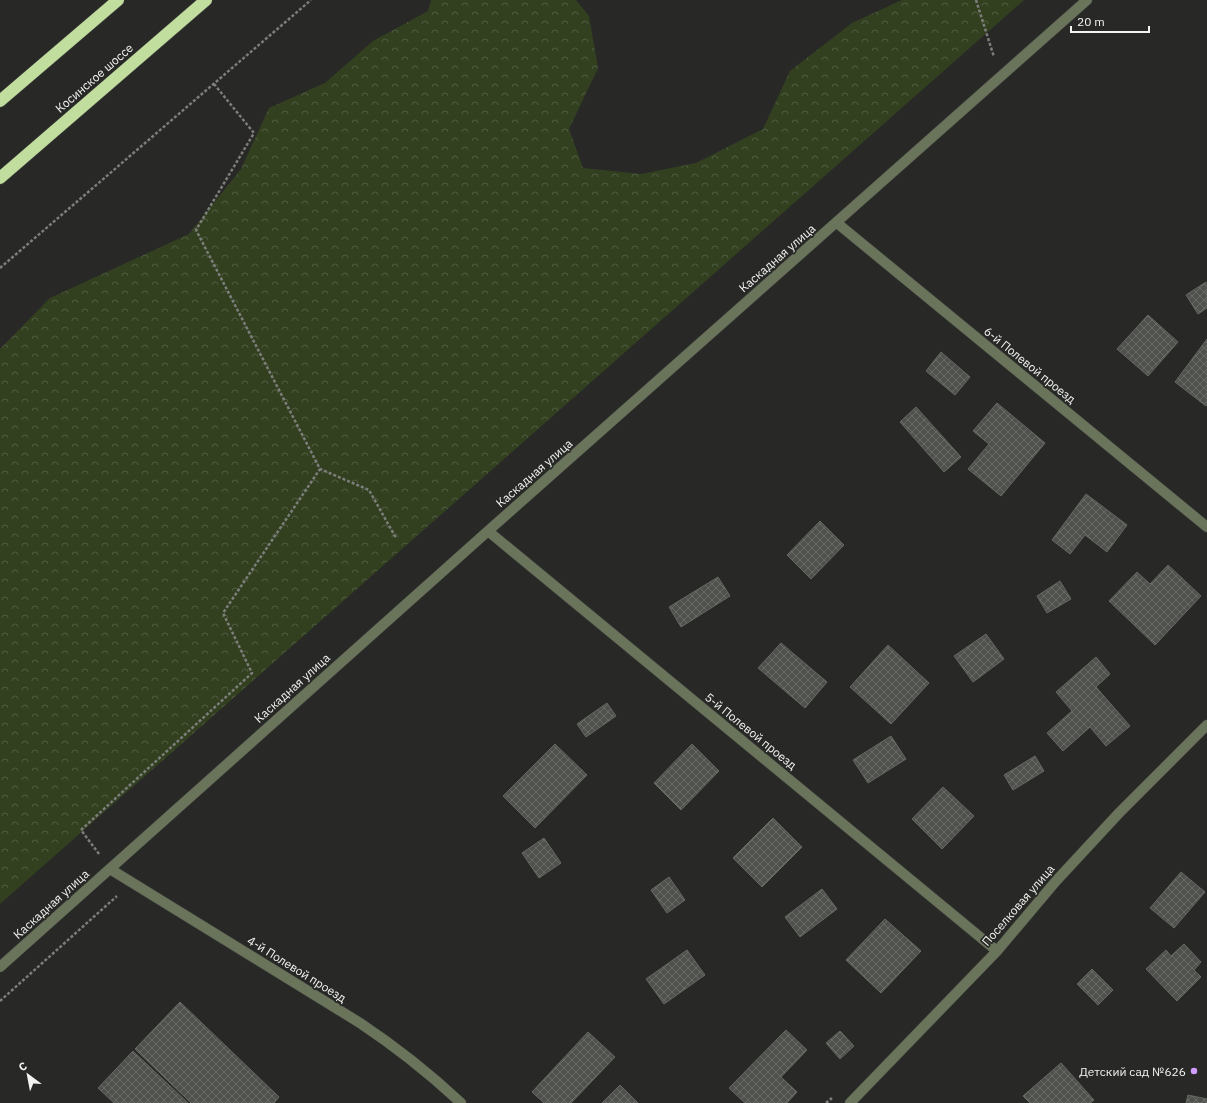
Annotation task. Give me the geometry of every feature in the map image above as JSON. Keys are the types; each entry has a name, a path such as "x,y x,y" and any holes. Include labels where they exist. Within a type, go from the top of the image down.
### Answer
{"highway":[{"path":"0,101 118,0"},
{"name":"Косинское шоссе","path":"0,178 206,0"}],"street":[{"name":"Каскадная улица","path":"0,967 488,531 1087,0"},
{"name":"6-й Полевой проезд","path":"837,223 1207,527"},
{"name":"5-й Полевой проезд","path":"488,531 997,951"},
{"name":"Поселковая улица","path":"850,1103 997,951 1056,881 1103,830 1207,725"},
{"name":"4-й Полевой проезд","path":"110,869 360,1023 394,1046 434,1077 461,1103"}],"path":[{"path":"0,268 311,0"},
{"path":"976,0 1000,78"},
{"path":"214,84 254,132 196,230 320,469 368,490 396,538"},
{"path":"110,869 81,830 252,673 223,613 320,469"},
{"path":"0,1001 132,882"}],"green space":[{"path":"431,0 576,0 589,16 598,68 569,129 583,168 641,174 696,163 763,129 790,71 852,23 902,0 1024,0 0,904 0,349 50,298 189,234 241,169 269,108 325,83 373,41 428,11"}],"building":[{"path":"1206,282 1207,308 1198,314 1186,295"},
{"path":"1148,315 1178,342 1148,376 1117,349"},
{"path":"1207,339 1207,404 1206,406 1175,382"},
{"path":"941,352 970,377 955,395 926,371"},
{"path":"997,403 1045,443 1001,496 968,469 989,444 973,431"},
{"path":"916,407 961,457 944,472 900,422"},
{"path":"1086,494 1127,525 1107,552 1085,535 1070,554 1052,540"},
{"path":"820,521 844,545 811,579 787,555"},
{"path":"1168,565 1201,596 1155,645 1109,601 1137,572 1150,584"},
{"path":"718,577 730,596 681,627 669,607"},
{"path":"1060,581 1071,599 1047,613 1037,596"},
{"path":"986,634 1004,659 973,682 954,656"},
{"path":"781,643 827,682 805,708 758,668"},
{"path":"888,645 929,683 891,724 850,687"},
{"path":"1096,657 1110,674 1096,687 1130,726 1106,746 1090,727 1063,751 1047,733 1072,711 1056,692"},
{"path":"607,703 616,716 586,737 577,724"},
{"path":"891,736 906,759 868,783 853,760"},
{"path":"555,744 587,775 535,828 503,796"},
{"path":"692,744 719,771 681,810 654,783"},
{"path":"1035,756 1044,771 1013,790 1004,775"},
{"path":"943,787 974,816 942,849 912,819"},
{"path":"773,818 802,847 762,887 733,858"},
{"path":"544,838 561,863 539,878 522,853"},
{"path":"1181,872 1205,892 1174,928 1150,908"},
{"path":"669,877 685,900 667,913 651,890"},
{"path":"822,889 837,909 800,937 785,917"},
{"path":"885,919 921,951 881,993 846,960"},
{"path":"1184,944 1201,962 1194,970 1201,977 1177,1001 1146,969 1166,950 1171,956"},
{"path":"687,950 705,975 664,1004 646,979"},
{"path":"1092,969 1113,990 1098,1005 1077,984"},
{"path":"180,1002 279,1097 274,1103 191,1103 135,1049"},
{"path":"786,1030 807,1050 781,1077 797,1092 787,1103 745,1103 729,1088"},
{"path":"840,1031 854,1046 840,1059 826,1043"},
{"path":"588,1032 615,1057 571,1103 544,1103 532,1092"},
{"path":"133,1051 188,1103 114,1103 98,1088"},
{"path":"1061,1063 1094,1100 1090,1103 1030,1103 1023,1096"},
{"path":"620,1085 638,1103 602,1103"},
{"name":"Детский сад №626","path":"1188,1095 1207,1099 1207,1103 1186,1103"}],"place":[{"name":"Детский сад №626","path":"1194,1071"}]}
